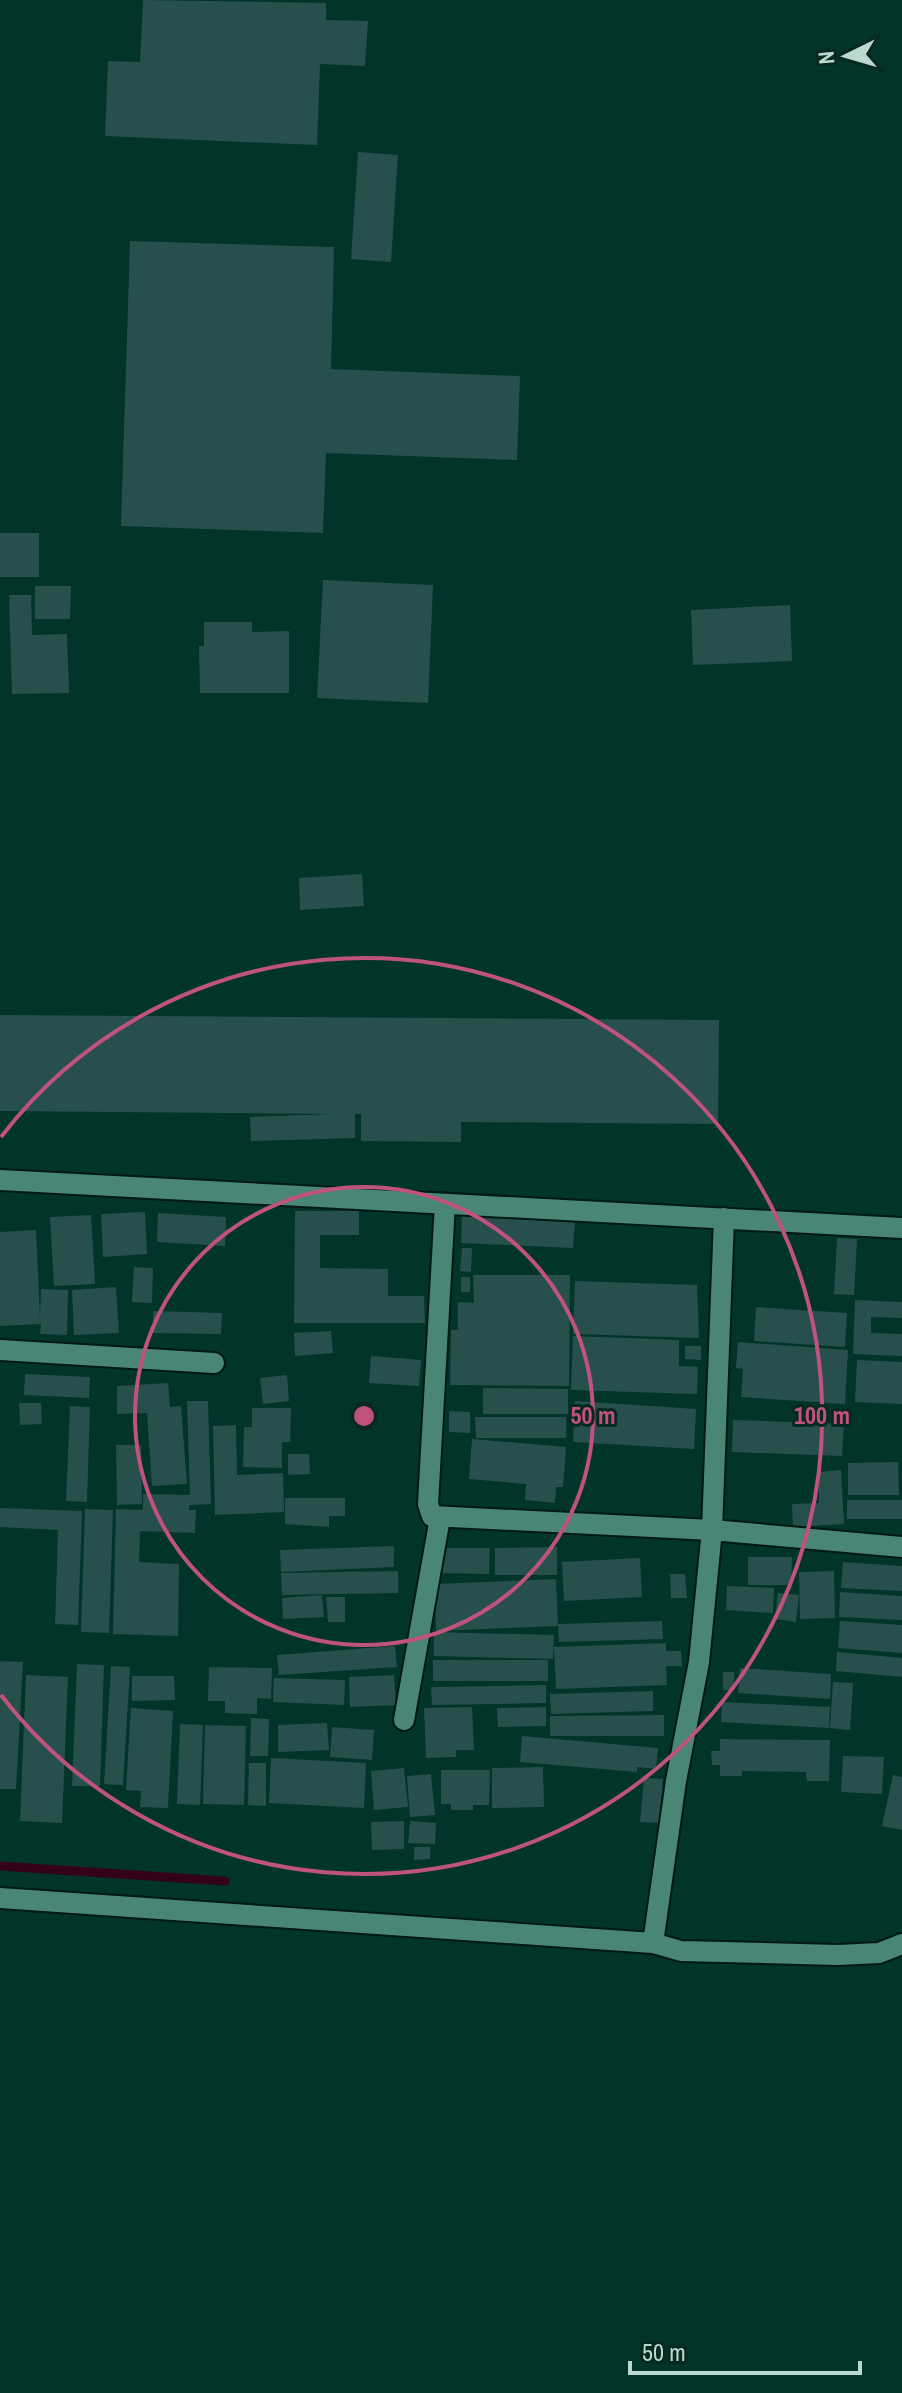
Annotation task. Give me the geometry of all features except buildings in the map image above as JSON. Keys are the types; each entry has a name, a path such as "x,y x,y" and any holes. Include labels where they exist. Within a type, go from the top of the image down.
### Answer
{"street":[{"path":"0,1180 902,1228"},
{"path":"445,1204 428,1504 432,1516 712,1530 902,1547"},
{"path":"653,1943 676,1781 699,1662 712,1530 724,1218"},
{"path":"0,1350 214,1363"},
{"path":"404,1720 440,1518"},
{"path":"0,1898 653,1943 681,1951 838,1955 879,1953 902,1944"}],"waterway":[{"path":"0,1866 225,1881"}]}
